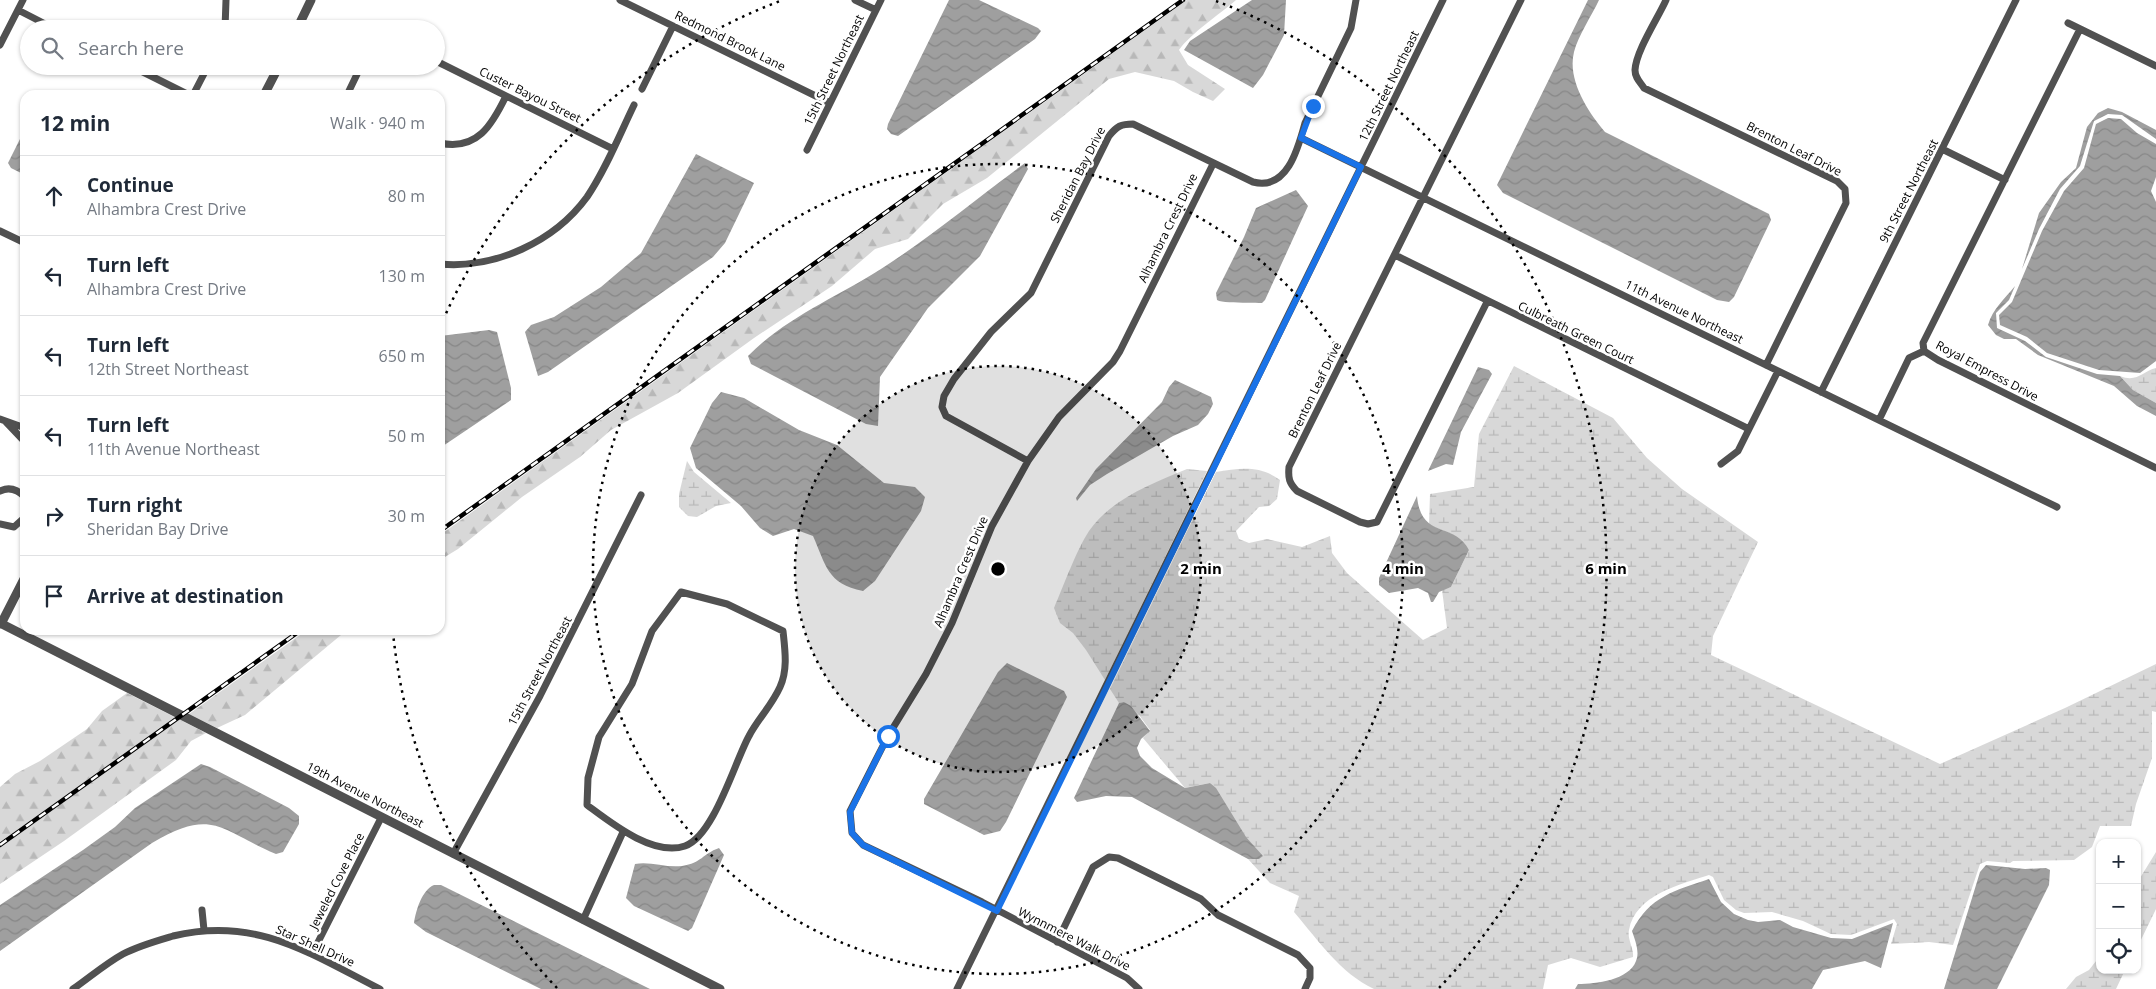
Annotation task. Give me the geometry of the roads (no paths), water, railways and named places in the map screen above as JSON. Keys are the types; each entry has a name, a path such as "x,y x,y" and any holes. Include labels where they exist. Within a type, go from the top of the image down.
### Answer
{"street":[{"path":"0,45 23,0"},
{"path":"225,20 226,0"},
{"path":"301,20 311,0"},
{"name":"Redmond Brook Lane","path":"620,0 830,103"},
{"path":"855,0 876,10"},
{"name":"15th Street Northeast","path":"807,150 881,0"},
{"name":"Sheridan Bay Drive","path":"1028,461 946,416 942,407 944,396 954,379 991,332 1031,293 1109,136 1116,127 1123,124 1133,124 1213,164 1263,185 1278,180 1285,173 1301,138 1305,123 1352,28 1356,0"},
{"name":"12th Street Northeast","path":"957,989 1444,0"},
{"name":"Brenton Leaf Drive","path":"1487,302 1377,522 1368,524 1360,522 1297,491 1290,484 1288,476 1289,467 1521,0"},
{"name":"Brenton Leaf Drive","path":"1666,0 1638,58 1635,70 1637,79 1644,88 1837,182 1845,189 1846,203 1766,365"},
{"name":"9th Street Northeast","path":"1821,392 2016,0"},
{"path":"18,10 37,20"},
{"path":"2068,23 2156,66"},
{"path":"642,89 673,26"},
{"name":"Royal Empress Drive","path":"2080,29 1936,316 1923,343 1924,351 1938,360 2156,468"},
{"name":"Custer Bayou Street","path":"445,66 613,149"},
{"path":"149,75 179,90"},
{"path":"196,90 203,75"},
{"path":"267,90 274,75"},
{"path":"349,90 357,75"},
{"path":"445,144 464,143 478,137 494,120 506,96"},
{"path":"445,264 473,264 495,259 523,248 548,234 571,216 586,197 613,149 634,105"},
{"name":"11th Avenue Northeast","path":"1301,138 2057,507"},
{"path":"1942,149 2005,180"},
{"name":"Alhambra Crest Drive","path":"997,911 863,845 852,833 850,812 870,771 948,631 992,526 1028,461 1059,417 1113,362 1120,351 1213,164"},
{"path":"0,231 20,241"},
{"name":"Culbreath Green Court","path":"1395,255 1748,430"},
{"path":"1880,420 1909,358 1924,351"},
{"path":"1721,464 1738,451 1778,371"},
{"path":"3,421 20,426"},
{"path":"3,421 20,437"},
{"path":"0,491 5,488 17,490 20,493"},
{"name":"15th Street Northeast","path":"453,854 540,696 641,495"},
{"path":"0,524 14,527 20,522"},
{"path":"1,623 20,586"},
{"path":"681,592 727,604 783,631 786,660 780,687 748,737 724,796 697,837 686,846 668,847 652,844 623,832 586,805 588,778 599,737 632,684 652,631 681,592"},
{"name":"19th Avenue Northeast","path":"1,623 20,633"},
{"name":"19th Avenue Northeast","path":"24,635 720,989"},
{"name":"Jeweled Cove Place","path":"312,954 381,818"},
{"path":"583,920 623,832"},
{"path":"1057,942 1093,867 1109,857 1118,858 1201,899 1218,915 1298,955 1310,968 1310,978 1305,989"},
{"path":"202,910 204,930"},
{"name":"Wynnmere Walk Drive","path":"997,911 1127,978 1139,989"},
{"name":"Star Shell Drive","path":"73,989 123,954 155,941 204,930 261,934 312,954 380,989"}],"water":[{"path":"949,0 979,0 1041,31 1035,39 898,136 891,134 887,129 888,124"},
{"path":"1252,0 1286,0 1284,35 1263,75 1253,88 1184,50 1190,41"},
{"path":"1588,0 1599,0 1576,46 1573,63 1574,74 1580,95 1605,132 1769,214 1771,220 1734,297 1729,302 1717,300 1503,193 1497,185"},
{"path":"2108,108 2122,112 2156,130 2156,139 2122,115 2108,114 2094,121 2080,166 2060,189 2039,229 2022,269 2039,213 2061,182 2076,168 2087,127 2098,113"},
{"path":"2108,118 2121,119 2137,133 2156,144 2156,177 2151,191 2156,202 2156,361 2140,373 2099,370 2047,353 2027,337 2000,325 1999,315 2012,302 2042,231 2064,191 2084,168 2096,124"},
{"path":"20,139 20,172 11,168 8,163"},
{"path":"696,154 754,183 725,243 713,257 548,372 538,376 525,332 531,325 554,317 601,287 641,253"},
{"path":"1025,163 1028,169 980,256 928,308 880,377 878,426 866,424 751,364 748,356 778,330 900,257"},
{"path":"1296,190 1308,206 1265,300 1262,303 1217,300 1216,293 1256,208"},
{"path":"2015,286 2009,300 1996,313 1997,328 2025,341 2046,357 2097,374 2120,376 2133,390 2156,403 2156,416 2137,406 2114,386 2038,355 2016,339 2004,339 1996,335 1988,325 1990,319"},
{"path":"489,330 497,332 511,388 511,400 445,445 445,335"},
{"path":"1478,367 1489,370 1492,374 1461,432 1453,465 1446,464 1428,471"},
{"path":"1175,380 1211,397 1213,404 1208,414 1198,425 1173,436 1090,485 1077,501 1076,498 1096,469 1162,402 1169,387"},
{"path":"721,392 744,398 799,430 837,445 884,483 915,487 925,497 921,511 875,581 863,591 842,584 829,572 813,536 794,529 773,536 760,528 741,506 696,468 690,448 712,403"},
{"path":"1417,496 1420,510 1425,519 1431,525 1463,541 1469,550 1451,587 1439,592 1433,602 1431,602 1428,593 1418,588 1389,593 1379,585 1379,578"},
{"path":"1007,663 1064,691 1067,697 1006,822 1000,831 984,835 924,804 924,799 998,672"},
{"path":"1124,702 1131,706 1150,731 1141,739 1137,748 1140,756 1152,768 1185,788 1210,783 1216,788 1246,837 1263,856 1259,859 1248,859 1132,797 1106,796 1077,802 1074,798 1119,703"},
{"path":"201,764 289,808 299,816 299,824 283,852 276,854 216,826 203,824 190,826 152,843 0,951 0,905 83,850 115,827 135,808"},
{"path":"719,848 724,855 692,928 688,931 634,906 626,898 635,864 689,865"},
{"path":"1986,865 2025,869 2046,868 2050,870 2049,885 1997,989 1944,989 1980,872"},
{"path":"1709,879 1721,902 1734,914 1748,920 1758,922 1780,920 1793,927 1831,938 1852,939 1893,923 1881,968 1865,961 1823,970 1812,989 1575,989 1578,984 1611,980 1627,973 1637,957 1637,946 1632,931 1639,919 1655,902 1664,896"},
{"path":"434,885 441,885 650,989 541,989 426,932 414,923 423,896"}],"railway":[{"path":"445,527 1183,0"},
{"path":"0,845 294,635"}]}
